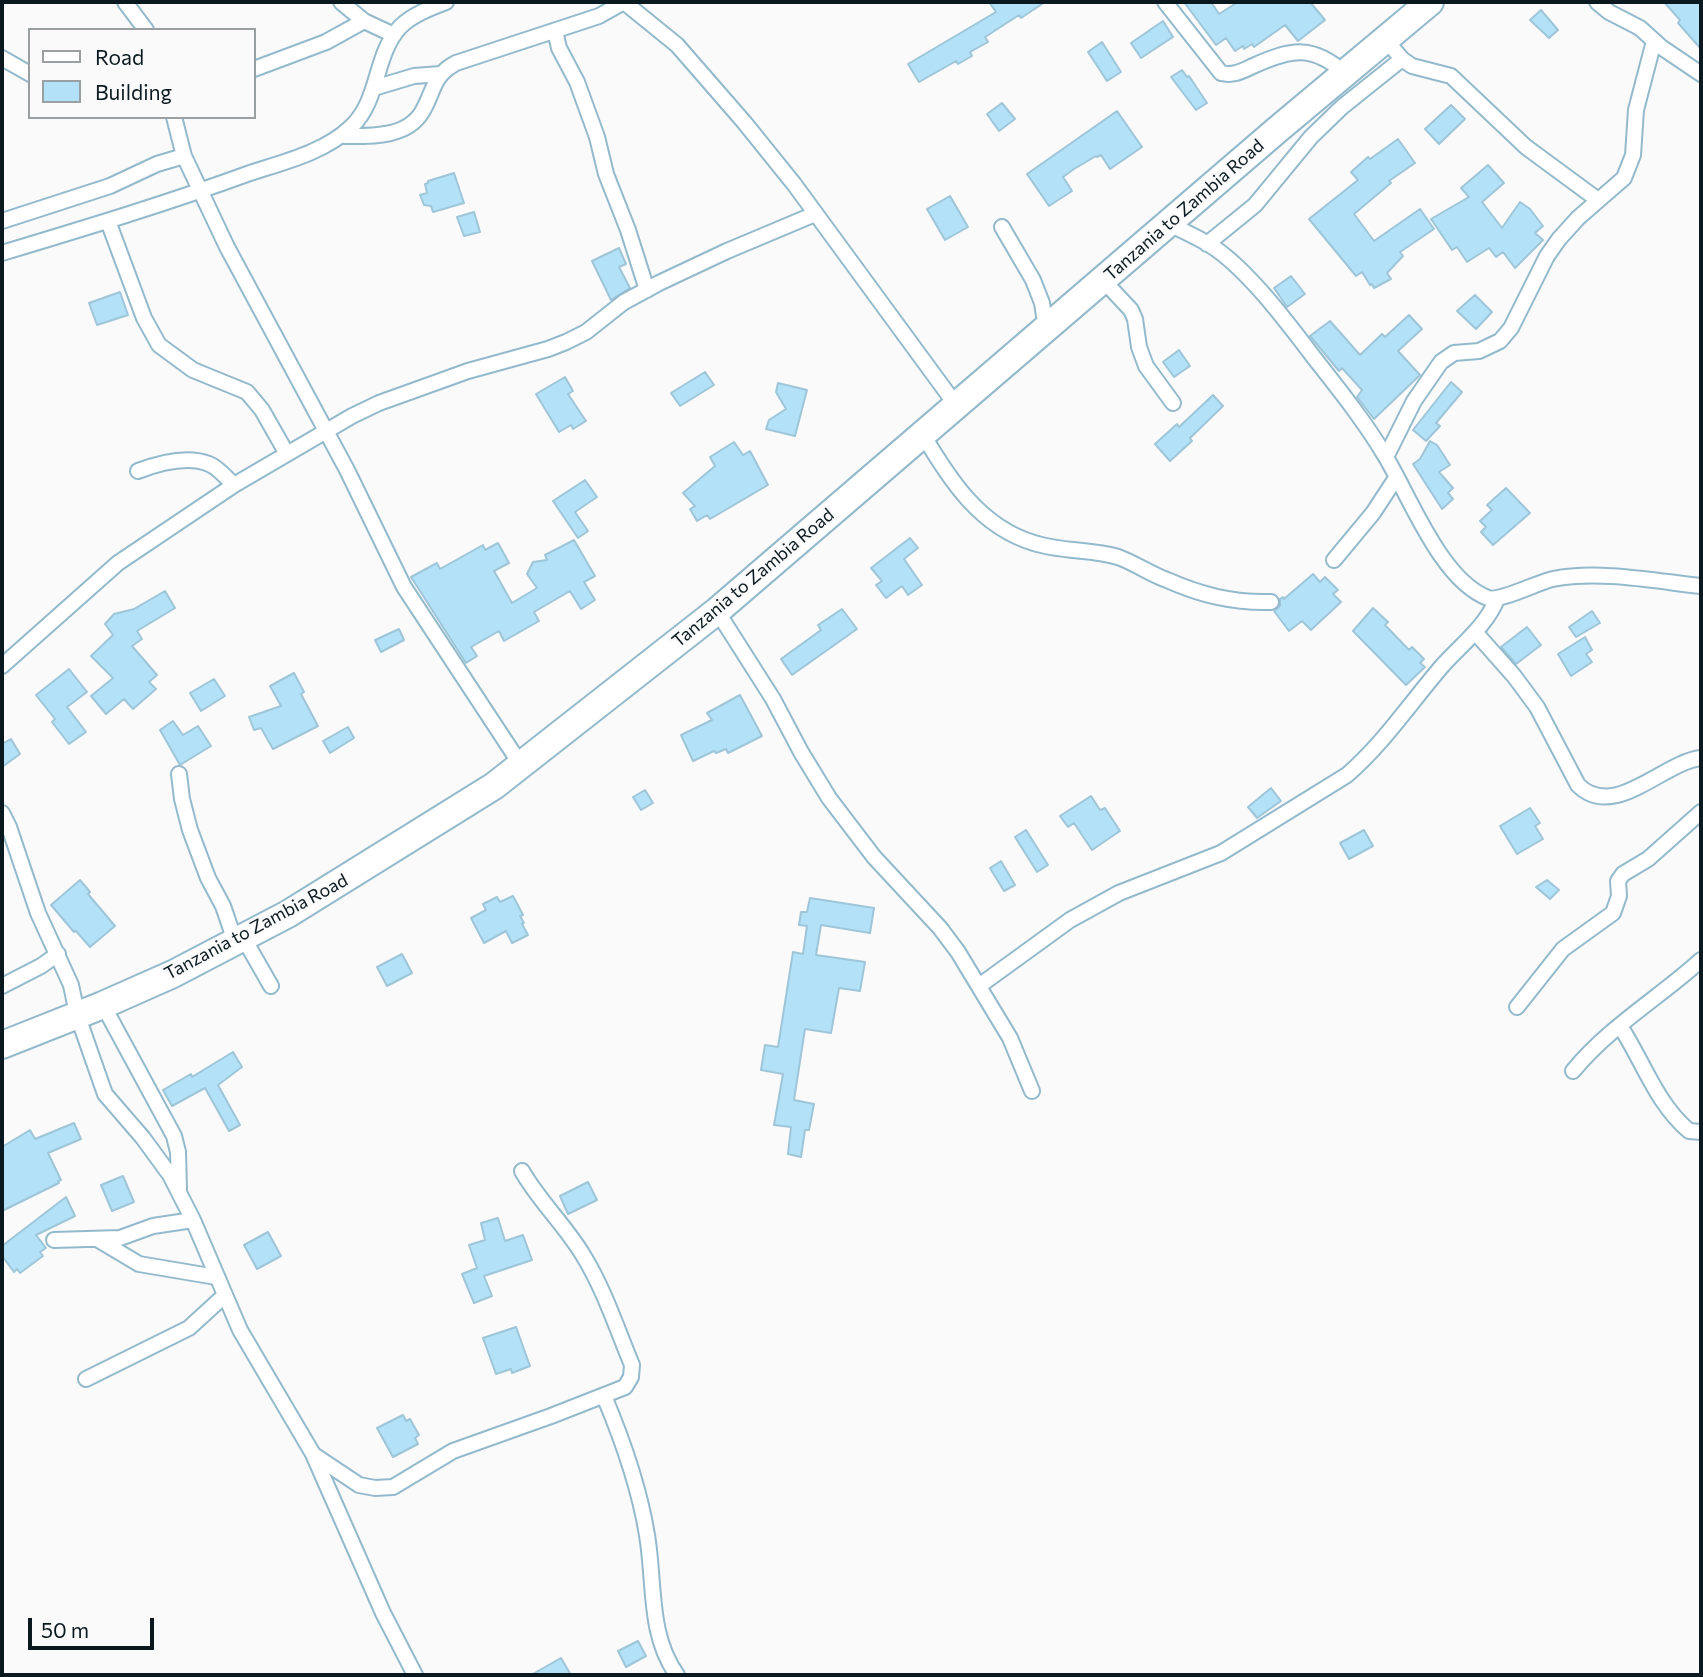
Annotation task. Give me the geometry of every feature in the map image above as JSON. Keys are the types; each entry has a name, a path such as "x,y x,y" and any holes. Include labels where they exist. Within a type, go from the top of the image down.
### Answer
{"highway":[{"name":"Tanzania to Zambia Road","path":"2,1045 103,1006 288,914 482,794 717,611 1277,130 1346,74 1394,49 1430,2"}],"street":[{"path":"125,2 144,28"},
{"path":"341,2 364,21 394,35"},
{"path":"2,253 200,191 303,155 338,136 351,127 361,115 374,89 394,35 410,19 446,2"},
{"path":"1165,2 1222,73 1238,73 1271,59 1307,52 1320,55 1346,74"},
{"path":"1597,2 1609,12 1640,28 1701,74"},
{"path":"338,136 393,132 407,126 421,114 436,79 456,63 555,32 630,3 677,45 744,122 956,405"},
{"path":"256,68 326,42 364,21"},
{"path":"555,32 559,48 577,82 597,136 606,174 647,290"},
{"path":"1386,457 1414,401 1441,362 1454,353 1479,351 1500,341 1511,328 1547,256 1578,218 1616,186 1630,166 1640,91 1654,41"},
{"path":"1207,244 1255,205 1311,137 1394,49 1415,67 1451,76 1526,147 1598,200"},
{"path":"2,58 28,73"},
{"path":"374,89 414,76 441,74"},
{"path":"175,119 184,156 227,247 347,470 404,587 521,765"},
{"path":"2,220 110,186 157,164 184,156"},
{"path":"2,666 118,563 234,485 326,432 379,403 468,371 566,342 586,332 624,302 647,290 727,250 815,214"},
{"path":"108,221 144,318 159,345 193,370 247,392 262,411 287,454"},
{"path":"1170,224 1217,249 1281,315 1356,412 1386,457 1416,516 1451,567 1481,594 1497,599 1539,582 1572,577 1624,578 1701,586"},
{"path":"1002,227 1033,280 1042,303 1046,329"},
{"path":"1103,280 1131,310 1146,366 1173,403"},
{"path":"922,433 947,476 970,503 996,524 1020,538 1061,549 1121,558 1166,580 1221,599 1270,602"},
{"path":"138,471 168,462 207,463 234,485"},
{"path":"1334,560 1373,513 1396,478"},
{"path":"979,986 1070,920 1119,893 1221,853 1329,788 1364,760 1444,664 1475,632 1489,615 1497,599"},
{"path":"717,611 773,699 800,752 829,798 874,857 940,928 979,986 1010,1038 1032,1091"},
{"path":"1475,632 1527,693 1578,785 1585,792 1595,797 1607,798 1701,758"},
{"path":"180,774 182,799 190,830 208,878 239,939 271,986"},
{"path":"1517,1007 1563,949 1613,913 1619,896 1618,881 1623,874 1648,859 1701,812"},
{"path":"2,813 38,913 71,985 77,1014 105,1094 156,1155 179,1191 240,1330 313,1454 383,1613 415,1675"},
{"path":"2,986 58,954"},
{"path":"1573,1070 1596,1043 1666,991 1701,960"},
{"path":"103,1006 174,1136 179,1159 179,1191"},
{"path":"1620,1026 1663,1105 1689,1131 1701,1132"},
{"path":"313,1454 359,1486 394,1487 453,1451 625,1387 631,1377 632,1365 589,1264 522,1171"},
{"path":"54,1240 120,1238 153,1226 193,1220"},
{"path":"97,1239 139,1264 216,1277"},
{"path":"86,1379 189,1328 224,1296"},
{"path":"604,1396 634,1476 648,1537 659,1639 666,1659 677,1675"}],"building":[{"path":"989,2 1045,2 985,37 988,42 970,52 972,56 958,64 956,61 919,82 908,64 996,12"},
{"path":"1184,2 1211,2 1219,14 1238,2 1310,2 1325,20 1298,41 1285,25 1254,47 1252,44 1235,51 1226,38 1216,45"},
{"path":"1664,2 1701,2 1701,49 1678,23 1680,20"},
{"path":"1541,10 1558,30 1549,38 1530,20"},
{"path":"1163,21 1173,37 1141,58 1131,43"},
{"path":"1102,42 1121,72 1107,81 1088,52"},
{"path":"1182,70 1207,103 1196,110 1171,77"},
{"path":"1002,103 1015,119 999,131 987,114"},
{"path":"1451,105 1465,119 1439,144 1425,129"},
{"path":"1117,111 1142,147 1110,169 1101,155 1074,169 1063,177 1072,191 1049,206 1027,174"},
{"path":"1398,139 1415,163 1389,181 1391,183 1354,214 1374,241 1420,209 1434,229 1400,252 1403,256 1387,273 1391,279 1374,288 1362,272 1356,276 1309,219 1358,180 1351,172 1368,157 1370,159"},
{"path":"1488,165 1504,183 1482,202 1502,228 1520,202 1530,209 1543,226 1535,233 1543,240 1515,268 1503,252 1496,257 1489,248 1467,262 1457,247 1452,250 1431,219 1469,197 1461,188"},
{"path":"454,173 464,203 433,212 431,206 424,205 420,195 427,193 425,184"},
{"path":"950,196 968,227 945,240 927,209"},
{"path":"474,212 480,232 464,236 457,217"},
{"path":"619,248 626,264 619,267 630,288 611,300 592,261"},
{"path":"1291,276 1305,294 1287,307 1274,288"},
{"path":"120,292 128,315 97,325 89,303"},
{"path":"1475,295 1492,312 1476,329 1457,311"},
{"path":"1409,315 1422,329 1398,351 1420,375 1374,419 1357,397 1362,390 1342,368 1339,371 1310,336 1330,321 1360,355 1382,334 1385,337"},
{"path":"1179,350 1190,366 1174,377 1163,362"},
{"path":"705,372 714,385 680,406 671,393"},
{"path":"565,377 573,391 568,394 586,421 573,429 571,425 559,432 536,394"},
{"path":"1451,382 1462,392 1436,423 1440,426 1426,441 1413,430"},
{"path":"778,383 807,390 795,436 766,429 769,420 786,409 776,392"},
{"path":"1213,395 1223,406 1170,461 1155,444 1177,424 1179,427"},
{"path":"1430,441 1437,445 1450,465 1439,472 1453,488 1448,493 1453,499 1442,509 1413,464 1420,459"},
{"path":"734,442 743,455 750,451 768,485 710,519 707,515 697,521 690,509 695,506 683,493 715,466 710,457"},
{"path":"585,480 597,497 575,512 588,531 578,538 553,501"},
{"path":"1506,488 1530,513 1493,545 1481,532 1486,527 1480,521 1492,510 1487,505"},
{"path":"910,538 918,548 904,559 922,585 908,595 902,586 886,598 876,585 882,581 871,568"},
{"path":"574,540 595,576 584,582 595,600 581,609 570,591 534,612 539,621 504,641 499,631 471,647 477,656 466,663 411,577 437,563 440,569 483,545 485,550 498,543 509,563 494,571 512,603 537,588 527,574 533,562 547,560 545,555"},
{"path":"1313,574 1320,582 1325,577 1338,590 1333,594 1341,602 1311,630 1302,621 1289,631 1274,611 1280,606 1280,599 1284,599"},
{"path":"165,591 175,608 137,631 142,639 132,646 157,675 149,682 156,689 133,709 124,699 106,714 91,696 113,678 91,656 113,635 105,624 114,614 134,609"},
{"path":"1373,608 1388,622 1385,625 1409,650 1412,647 1424,659 1420,663 1425,667 1406,685 1353,631"},
{"path":"842,609 857,629 792,675 781,659 821,630 818,625"},
{"path":"1592,611 1600,623 1576,637 1569,627"},
{"path":"1527,627 1541,645 1516,664 1501,647"},
{"path":"399,629 404,640 381,652 375,640"},
{"path":"1585,637 1592,650 1586,654 1592,662 1571,676 1558,654"},
{"path":"69,669 87,692 67,707 86,732 69,744 52,722 55,719 36,695"},
{"path":"294,673 304,692 301,694 318,726 273,749 261,728 254,730 249,717 281,706 270,686"},
{"path":"214,679 225,696 201,711 190,693"},
{"path":"740,695 762,736 728,753 726,749 716,753 714,751 693,761 681,735 712,720 707,713"},
{"path":"173,721 183,735 198,726 211,746 180,765 160,730"},
{"path":"348,727 354,738 330,753 323,741"},
{"path":"11,739 20,754 2,767 2,744"},
{"path":"1271,788 1281,801 1257,818 1248,807"},
{"path":"645,790 653,803 641,810 633,797"},
{"path":"1091,796 1100,810 1105,808 1120,831 1092,850 1074,823 1068,827 1060,816"},
{"path":"1530,808 1540,823 1535,826 1543,839 1517,854 1500,826"},
{"path":"1026,830 1048,865 1037,872 1015,837"},
{"path":"1364,830 1373,846 1349,859 1340,843"},
{"path":"1001,861 1015,885 1004,891 990,868"},
{"path":"80,880 90,892 88,894 115,926 90,947 51,905"},
{"path":"1547,880 1559,890 1550,899 1536,887"},
{"path":"513,896 523,915 520,916 524,923 522,924 528,935 512,943 506,931 484,943 471,918 486,910 483,904 497,897 500,902"},
{"path":"810,898 874,908 870,933 821,925 816,955 865,962 860,991 839,988 831,1033 805,1029 794,1100 814,1104 809,1130 805,1130 801,1157 788,1154 791,1127 774,1125 783,1074 761,1070 765,1045 778,1047 793,952 803,954 807,926 799,925 801,912 807,912"},
{"path":"402,954 412,973 387,986 377,967"},
{"path":"233,1052 242,1067 218,1085 240,1125 229,1131 205,1088 172,1106 163,1090 191,1074 192,1077"},
{"path":"74,1123 81,1139 48,1153 61,1180 59,1183 2,1211 2,1147 30,1130 35,1139"},
{"path":"123,1176 134,1202 112,1211 101,1185"},
{"path":"588,1182 597,1200 568,1214 560,1196"},
{"path":"66,1197 75,1216 36,1235 46,1248 40,1252 43,1256 20,1273 17,1269 14,1272 2,1256 2,1246"},
{"path":"498,1218 505,1241 523,1235 532,1260 484,1276 492,1296 474,1303 462,1274 477,1268 469,1245 485,1240 481,1223"},
{"path":"268,1232 281,1256 257,1269 244,1245"},
{"path":"516,1327 530,1366 512,1373 511,1369 496,1374 483,1338"},
{"path":"403,1415 406,1421 410,1419 419,1435 415,1438 418,1444 393,1457 377,1428"},
{"path":"638,1641 646,1656 626,1667 618,1651"},
{"path":"561,1658 571,1675 531,1675"}]}
